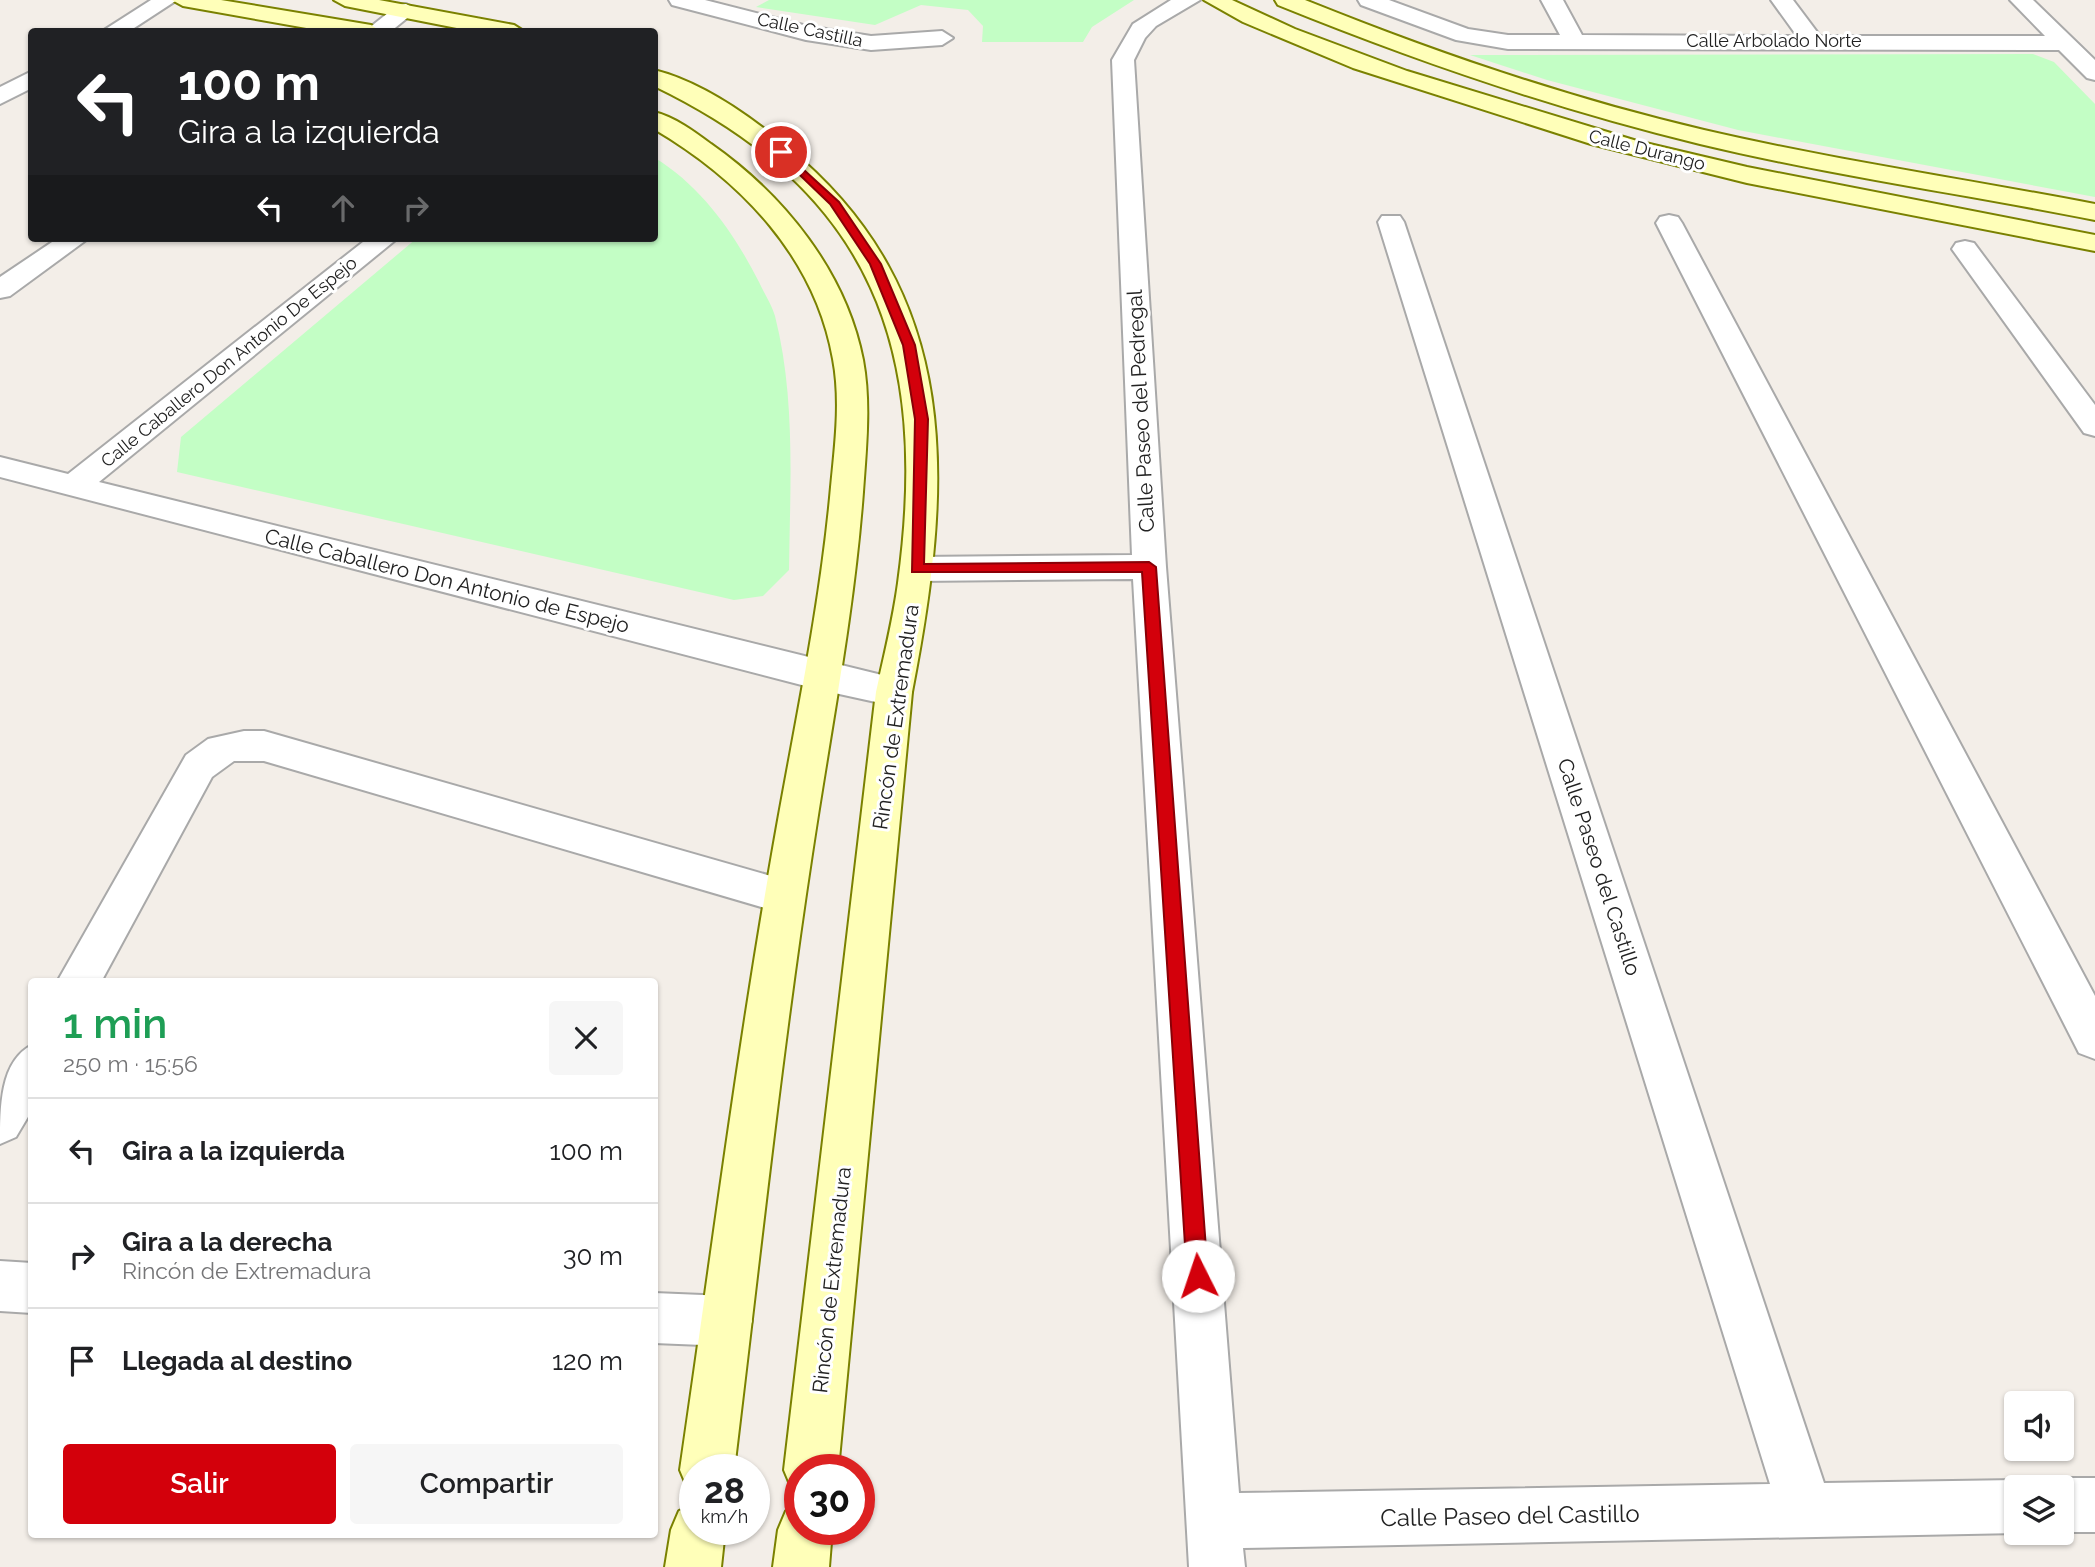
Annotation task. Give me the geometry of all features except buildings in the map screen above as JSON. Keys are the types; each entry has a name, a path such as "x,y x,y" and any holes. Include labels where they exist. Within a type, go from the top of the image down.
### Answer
{"street":[{"path":"119,28 166,0"},
{"path":"183,0 349,28"},
{"path":"345,0 494,28"},
{"name":"Calle Castilla","path":"680,0 806,33 871,43 942,38"},
{"name":"Calle Paseo del Pedregal","path":"1189,0 1151,17 1132,37 1123,60 1149,567 1216,1544"},
{"name":"Calle Durango","path":"1215,0 1256,20 1362,63 1439,91 1580,133 1745,175 2095,243"},
{"name":"Calle Durango","path":"1286,0 1385,41 1511,84 1649,124 1792,155 2095,212"},
{"name":"Calle Arbolado Norte","path":"1369,0 1484,40 2064,43"},
{"path":"1552,0 1574,41"},
{"path":"1782,0 1813,42"},
{"path":"2021,0 2095,73"},
{"path":"379,28 406,10"},
{"name":"Rincón de Extremadura","path":"658,79 684,89 728,114 781,152 834,202 875,264 909,345 921,419 917,569 894,692 813,1454"},
{"path":"0,97 28,81"},
{"path":"658,122 716,158 787,227 823,281 848,358 851,431 844,544 785,897 709,1454"},
{"name":"Calle Paseo del Castillo","path":"1391,222 1806,1511"},
{"path":"1668,223 2095,1039"},
{"path":"0,290 70,242"},
{"name":"Calle Caballero Don Antonio De Espejo","path":"72,486 380,242"},
{"path":"1965,249 2095,426"},
{"name":"Calle Caballero Don Antonio de Espejo","path":"0,467 821,676 894,692"},
{"path":"917,569 1149,567"},
{"path":"80,978 199,766 216,751 239,744 264,746 785,897"},
{"path":"0,1122 28,1073"},
{"path":"0,1286 28,1288"},
{"path":"658,1318 727,1321"},
{"path":"2074,1506 2095,1505"},
{"name":"Calle Paseo del Castillo","path":"1216,1544 1806,1511 2004,1507"},
{"path":"693,1567 696,1545"},
{"path":"801,1567 803,1545"}],"green space":[{"path":"769,0 1134,0 1092,27 1083,42 982,42 983,26 968,10 921,5 875,25 756,7"},
{"path":"2033,54 2054,62 2095,104 2095,197 1738,130 1547,80 1470,55"},
{"path":"658,160 688,183 728,229 775,316 782,347 789,411 789,570 763,596 734,600 177,472 181,437 412,242 658,242"}],"route":[{"path":"781,152 834,202 875,264 909,345 921,419 917,569 1149,567 1198,1276"}]}
